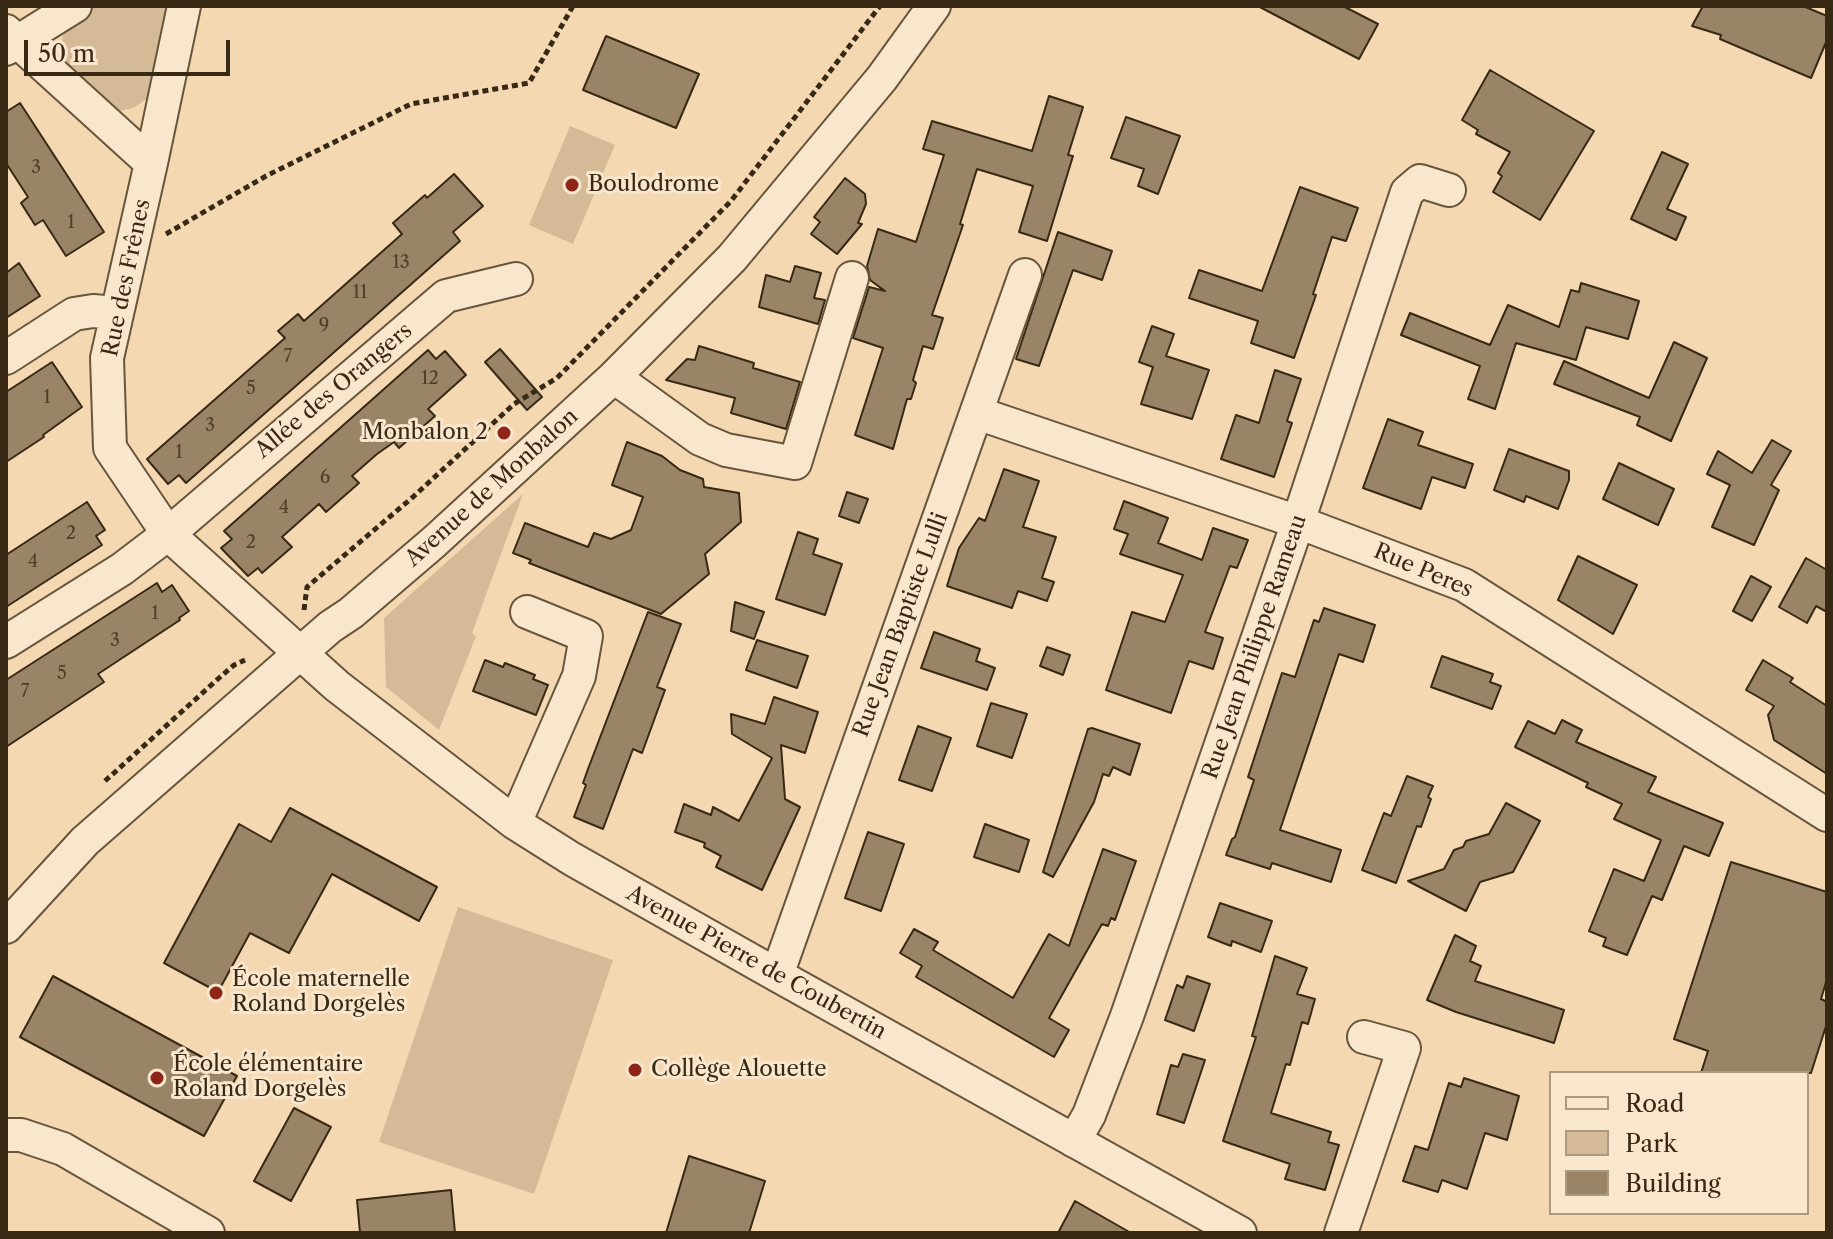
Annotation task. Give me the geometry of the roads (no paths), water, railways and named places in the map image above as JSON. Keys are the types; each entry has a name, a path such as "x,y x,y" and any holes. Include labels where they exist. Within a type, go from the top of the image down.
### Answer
{"street":[{"path":"75,6 10,41 151,163"},
{"name":"Rue des Frênes","path":"184,6 107,358 110,448 168,534 299,653"},
{"name":"Avenue de Monbalon","path":"6,927 85,841 299,653 434,542 614,377 732,258 882,78 934,6"},
{"name":"Rue Jean Philippe Rameau","path":"1074,1141 1089,1115 1127,1016 1298,522 1407,192 1420,181 1449,190"},
{"name":"Rue Jean Baptiste Lulli","path":"777,975 1025,275"},
{"path":"614,377 700,439 726,450 795,463 852,278"},
{"name":"Allée des Orangers","path":"6,642 122,569 168,534 446,296 516,279"},
{"path":"6,358 74,314 93,311 116,313"},
{"name":"Rue Peres","path":"977,413 1298,522 1464,585 1827,815"},
{"path":"515,823 579,676 586,636 527,612"},
{"name":"Avenue Pierre de Coubertin","path":"299,653 337,686 515,823 572,859 1240,1233"},
{"path":"1341,1233 1404,1048 1364,1037"},
{"path":"6,1135 21,1135 63,1149 208,1233"}],"place":[{"name":"Boulodrome","path":"572,185"},
{"name":"Monbalon 2","path":"504,433"},
{"name":"École maternelle Roland Dorgelès","path":"216,993"},
{"name":"Collège Alouette","path":"635,1070"},
{"name":"École élémentaire Roland Dorgelès","path":"157,1078"}]}
